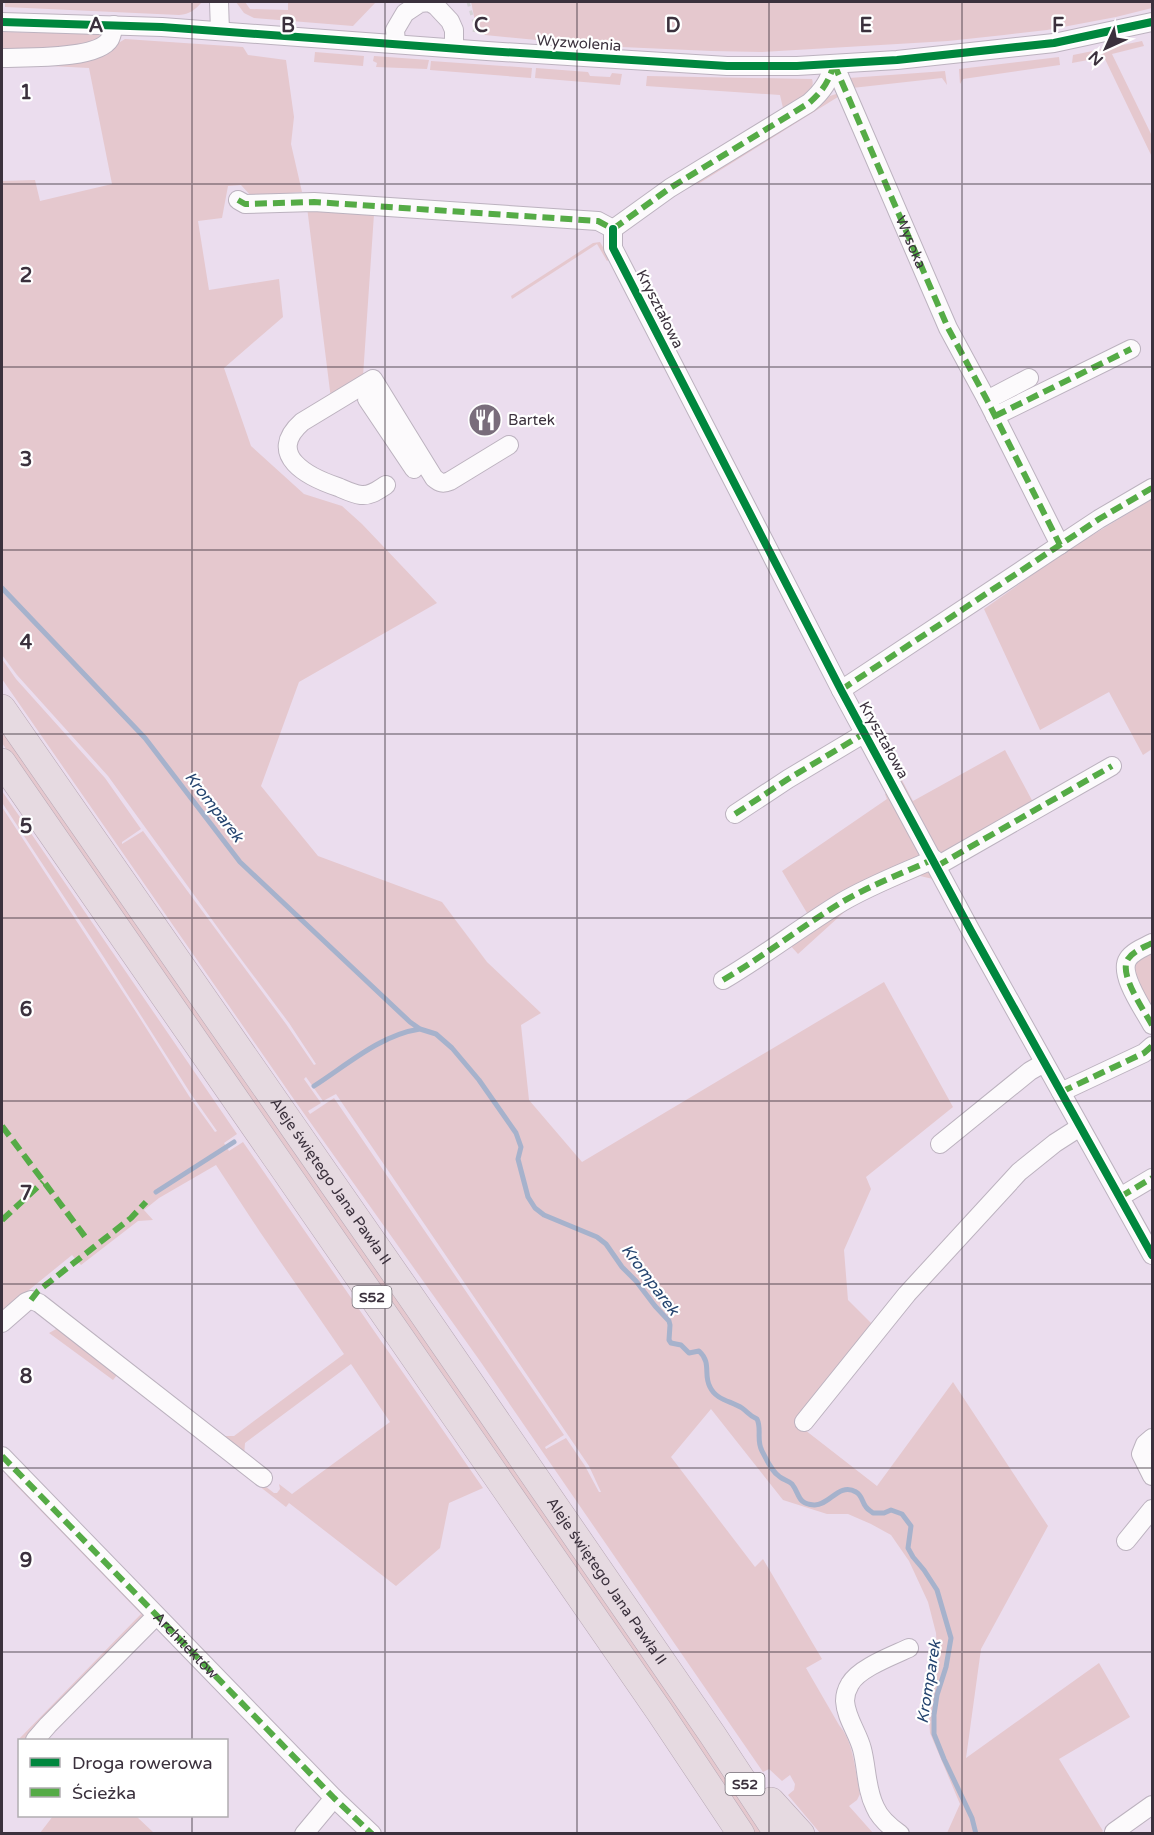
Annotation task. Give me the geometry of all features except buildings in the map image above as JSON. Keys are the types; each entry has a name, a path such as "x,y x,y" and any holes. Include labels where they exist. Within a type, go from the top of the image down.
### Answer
{"highway":[{"name":"Aleje świętego Jana Pawła II","path":"2,708 414,1301 778,1833"},
{"name":"Aleje świętego Jana Pawła II","path":"2,762 741,1833"},
{"path":"712,1734 801,1833"}],"street":[{"path":"219,2 220,31"},
{"path":"396,44 395,30 405,13 420,3 429,2 450,21 454,30 454,48"},
{"name":"Wyzwolenia","path":"2,22 220,31 716,65 797,66 897,60 1054,43 1152,22"},
{"path":"2,58 82,53 101,47 110,38 114,25"},
{"path":"238,200 245,204 314,201 597,221 613,229 670,188 809,103 820,94 826,85 834,64"},
{"name":"Wysoka","path":"834,64 932,294 1060,545"},
{"name":"Kryształowa","path":"613,229 613,248 841,690 1044,1063 1152,1255"},
{"path":"991,408 1131,349"},
{"path":"991,408 1029,378"},
{"path":"386,485 374,493 361,495 330,485 308,474 292,460 287,446 293,430 302,422 373,379 439,483 450,481 509,445"},
{"path":"367,399 414,469"},
{"path":"841,690 1099,519 1152,488"},
{"path":"735,814 865,733"},
{"path":"723,980 861,891 935,863 1112,766"},
{"path":"1152,943 1131,956 1125,969 1127,978 1152,1025"},
{"path":"1061,1092 1144,1053 1152,1046"},
{"path":"940,1144 1030,1071 1044,1063"},
{"path":"804,1422 907,1294 1019,1172 1055,1143 1080,1127"},
{"path":"1119,1197 1152,1178"},
{"path":"2,1323 26,1302 31,1300 39,1303 263,1478"},
{"path":"1152,1438 1145,1444 1141,1454 1152,1476"},
{"name":"Architektów","path":"2,1456 156,1616 372,1833"},
{"path":"1126,1541 1152,1509"},
{"path":"36,1739 156,1616"},
{"path":"900,1833 886,1822 875,1807 868,1786 862,1749 847,1713 845,1695 856,1676 909,1648"},
{"path":"304,1833 334,1797"},
{"path":"1114,1832 1152,1805"}],"path":[{"path":"468,2 475,26 474,34"}],"shaded area":[{"path":"5,2 202,2 192,11 179,15 5,7"},
{"path":"236,2 245,2 250,9 288,10 288,2 376,2 353,26 254,18 244,13"},
{"path":"471,2 1152,2 1152,8 1047,30 1004,35 948,41 762,52 599,46 485,35 477,24"},
{"path":"2,32 106,34 100,44 2,53"},
{"path":"125,39 243,47 248,55 286,60 294,117 291,144 302,192 251,196 241,185 228,186 222,218 198,221 209,290 279,279 283,317 224,368 251,446 304,494 342,506 437,603 299,682 261,786 318,856 442,902 487,962 541,1013 521,1025 529,1100 582,1162 884,982 953,1107 866,1177 871,1189 844,1250 848,1300 875,1327 796,1423 877,1486 953,1382 1048,1526 981,1649 966,1758 1099,1663 1130,1717 1059,1759 1103,1831 1101,1833 947,1833 960,1804 930,1733 929,1719 938,1667 936,1633 928,1602 909,1561 891,1535 871,1524 848,1514 827,1514 783,1500 711,1409 671,1457 755,1567 763,1559 822,1659 806,1668 844,1732 851,1749 860,1794 857,1800 849,1806 873,1833 820,1833 788,1795 794,1790 795,1784 790,1775 782,1781 769,1769 763,1772 480,1361 293,1098 2,679 2,659 16,679 105,778 141,829 122,844 143,831 314,1065 316,1064 289,1023 108,776 17,675 2,655 2,181 35,180 40,201 112,184 89,68 50,66 102,53","holes":["306,1077 323,1101 336,1094 589,1466 601,1492 566,1438 546,1449 545,1447 564,1435 334,1098 310,1114 308,1111 321,1103 304,1079"]},
{"path":"1142,41 1144,46 1112,54 1152,136 1152,157 1104,57 1072,63 1073,55"},
{"path":"315,52 364,56 363,66 314,62"},
{"path":"374,56 429,60 427,69 376,67 377,63 373,61"},
{"path":"1059,57 1060,65 963,79 960,84 959,69"},
{"path":"431,61 532,68 531,78 430,70"},
{"path":"536,68 588,72 590,76 610,77 612,73 622,74 620,85 535,78"},
{"path":"945,71 947,85 942,78 852,88 849,78"},
{"path":"647,76 812,79 813,84 804,97 783,108 780,95 646,86"},
{"path":"841,95 698,184 695,180 830,96"},
{"path":"307,207 374,214 363,376 331,399"},
{"path":"600,242 610,259 607,261 597,244 512,299 511,296 593,243"},
{"path":"1152,499 1152,749 1143,755 1109,692 1040,730 984,609 1066,551"},
{"path":"2,728 552,1521 764,1833 754,1833 2,743"},
{"path":"883,744 913,801 1005,750 1034,804 941,857 881,748"},
{"path":"2,791 237,1134 224,1143 229,1151 243,1142 483,1488 449,1503 440,1548 396,1586 289,1503 286,1507 254,1482 257,1480 274,1493 280,1489 279,1484 292,1494 390,1422 351,1364 245,1443 244,1456 217,1436 234,1436 344,1354 216,1165 159,1198 144,1210 153,1220 138,1221 81,1265 72,1255 2,1312 2,807 189,1096 215,1132 217,1131 3,804"},
{"path":"888,792 924,856 810,918 782,871 887,799 885,794"},
{"path":"925,872 930,873 933,879 920,876 852,905 798,954 789,944 844,905"},
{"path":"1152,949 1152,1017 1131,964"},
{"path":"58,1328 117,1375 113,1380 49,1333"},
{"path":"11,1475 145,1616 29,1739 19,1739 141,1614 7,1476"},
{"path":"52,1817 137,1817 154,1833 40,1833"}],"waterway":[{"name":"Kromparek","path":"2,588 145,738 240,862 410,1022 420,1029 436,1034 452,1048 479,1080 516,1133 521,1147 518,1159 528,1197 535,1208 544,1215 597,1237 606,1244 622,1267 669,1321 671,1343 681,1345 689,1353 699,1351 705,1360 708,1382 713,1391 720,1398 742,1408 757,1419 760,1447 768,1462 777,1475 792,1484 802,1501 814,1505 819,1504 839,1492 850,1490 858,1493 866,1507 873,1513 884,1513 891,1510 902,1514 911,1526 908,1548 937,1590 951,1638 946,1667 937,1695 934,1734 972,1818 976,1834"},
{"name":"Kromparek","path":"314,1086 351,1060 391,1037 420,1029"},
{"name":"Kromparek","path":"156,1192 234,1142"}],"marked path":[{"path":"834,64 948,328 1060,545"},
{"path":"613,229 670,188 809,103 825,85 834,64"},
{"path":"238,200 245,204 314,202 598,221 613,229"},
{"path":"995,416 1131,349"},
{"path":"841,690 1099,519 1152,488"},
{"path":"735,814 865,733"},
{"path":"937,866 1112,766"},
{"path":"723,980 842,902 934,859"},
{"path":"1152,943 1133,954 1126,966 1129,983 1152,1025"},
{"path":"1061,1092 1144,1053 1152,1046"},
{"path":"2,1126 86,1238"},
{"path":"1120,1197 1152,1178"},
{"path":"2,1220 43,1182"},
{"path":"31,1300 38,1291 131,1218 146,1202"},
{"path":"2,1456 334,1798 372,1834"}],"cycle path":[{"path":"2,22 162,27 727,66 797,66 897,60 1054,43 1152,22"},
{"path":"613,229 613,248 841,690 971,931 1152,1255"}],"place":[{"name":"Bartek","path":"485,420"}]}
